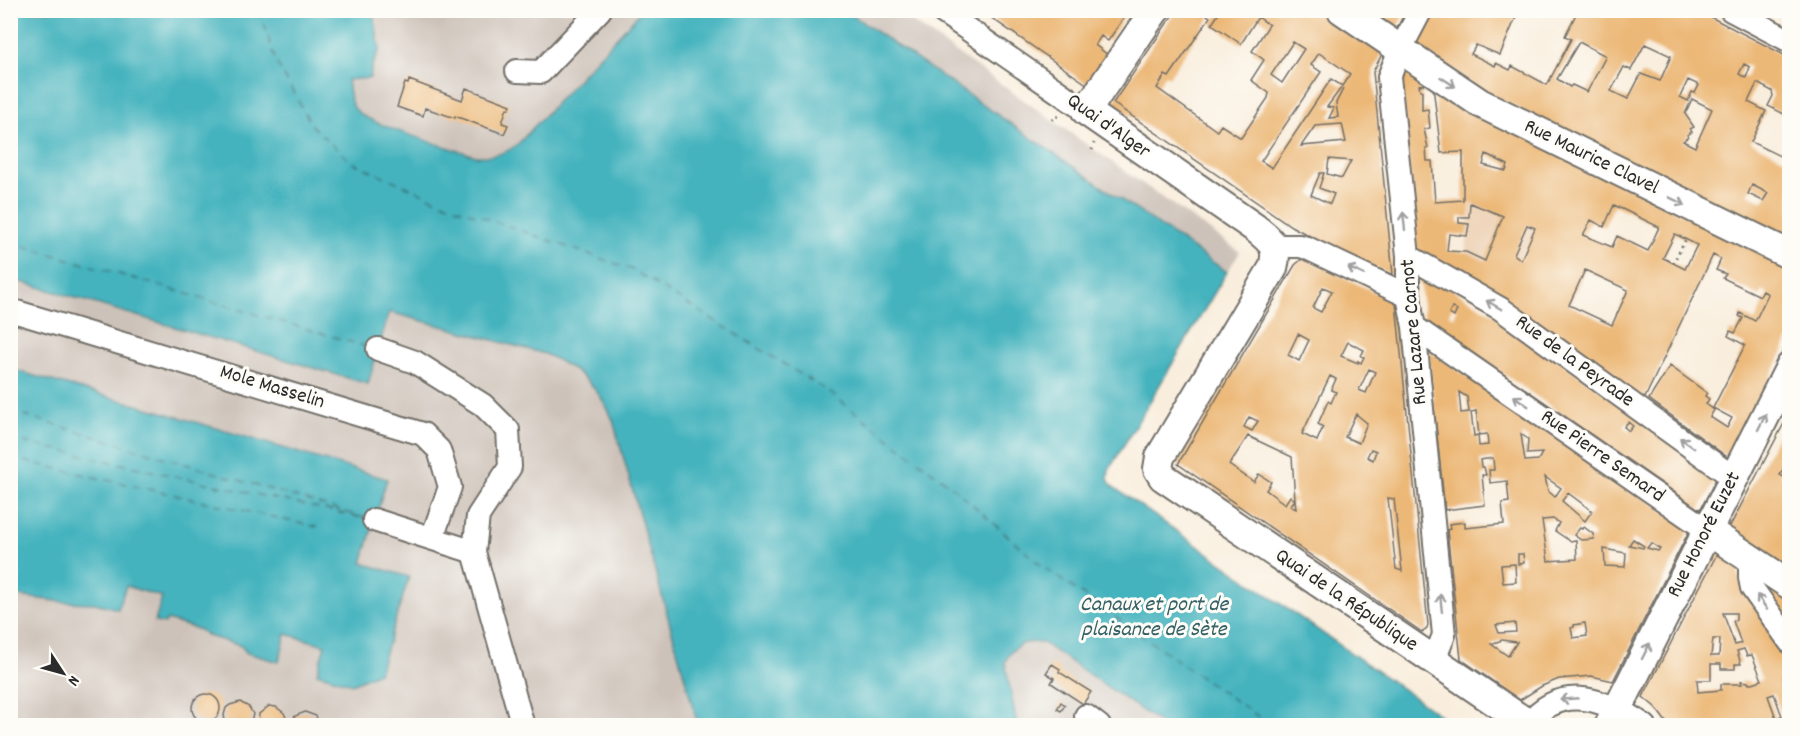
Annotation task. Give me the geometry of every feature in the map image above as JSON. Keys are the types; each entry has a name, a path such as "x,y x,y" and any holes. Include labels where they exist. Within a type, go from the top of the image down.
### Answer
{"main road":[{"path":"1086,111 1155,10"},
{"name":"Rue Maurice Clavel","path":"1342,10 1480,103 1790,255"},
{"name":"Quai d'Alger","path":"1086,111 1255,228 1274,246"},
{"name":"Quai de la République","path":"1274,246 1276,257 1273,268 1160,457 1158,468 1163,477 1530,725"},
{"name":"Rue Honoré Euzet","path":"1615,713 1790,367"},
{"name":"Rue Pierre Semard","path":"1707,530 1790,585"}],"street":[{"path":"517,71 541,72 600,10"},
{"name":"Quai d'Alger","path":"940,10 1086,111"},
{"name":"Rue Lazare Carnot","path":"1421,10 1389,77 1408,256 1408,296 1414,327 1444,635 1434,660"},
{"path":"1731,10 1790,41"},
{"path":"1274,246 1307,248 1408,296"},
{"name":"Rue de la Peyrade","path":"1408,256 1502,309 1734,478"},
{"name":"Mole Masselin","path":"10,310 423,434 439,450 450,487 432,538"},
{"name":"Rue Pierre Semard","path":"1414,327 1707,530"},
{"path":"378,350 415,362 483,405 508,430 510,467 478,516 474,552 523,726"},
{"path":"374,520 474,552"},
{"path":"1750,558 1752,588 1790,642"},
{"path":"1530,725 1548,705 1563,699 1584,698 1605,703 1615,713 1645,726"}],"path":[{"path":"1673,263 1686,239"}],"shaded area":[{"path":"373,11 641,11 518,144 500,155 489,157 477,156 384,125 357,111 350,98 347,80 370,77 372,66 380,49"},
{"path":"846,11 897,11 1240,252 1227,272"},
{"path":"1470,203 1535,228 1503,300 1466,252"},
{"path":"10,279 367,384 389,312 545,354 568,365 595,388 605,402 613,420 698,725 11,725 11,595 63,602 95,603 118,609 126,586 163,597 155,621 167,620 200,630 208,636 241,646 247,653 278,661 286,634 326,645 408,577 362,563 386,479 11,369"},
{"path":"1031,641 1043,643 1163,725 1017,725 1005,662 1009,652 1015,646"}],"water":[{"name":"Canaux et port de plaisance de Sète","path":"10,11 373,11 380,49 372,66 370,78 347,80 354,108 365,117 395,130 482,156 503,152 518,144 641,11 846,11 1227,272 1109,470 1108,479 1112,486 1454,725 1163,725 1043,643 1036,642 1020,645 1012,651 1005,662 1017,725 698,725 613,420 594,388 568,366 545,354 389,312 368,384 11,279"},
{"path":"10,369 387,479 362,563 409,577 379,672 352,684 317,673 325,645 286,634 279,662 247,653 241,646 208,636 200,630 167,620 165,624 155,622 162,597 126,586 118,609 95,603 63,602 11,595"}],"building":[{"path":"980,10 1129,10 1108,41 1101,36 1095,45 1108,55 1088,85"},
{"path":"1176,10 1210,10 1207,15 1210,17 1169,77 1165,75 1157,88 1217,131 1221,125 1241,138 1268,98 1269,93 1251,80 1264,60 1252,51 1269,25 1258,17 1241,44 1212,24 1221,10 1321,10 1383,52 1373,72 1393,275 1332,248 1291,226 1113,103","holes":["1293,42 1304,49 1282,83 1271,75","1319,53 1350,74 1342,86 1331,79 1272,168 1261,161 1321,72 1311,65","1341,88 1343,89 1336,103 1338,117 1329,118 1334,108 1327,107","1342,124 1346,142 1301,146 1315,126","1329,159 1351,161 1342,178 1327,174","1320,173 1324,173 1319,188 1334,194 1330,204 1311,195"]},
{"path":"1364,10 1406,10 1395,32"},
{"path":"1433,10 1519,10 1500,55 1476,45 1471,54 1495,66 1496,63 1510,70 1512,66 1547,85 1571,39 1565,36 1578,10 1697,10 1790,58 1790,117 1768,106 1773,96 1772,91 1757,83 1748,102 1766,111 1751,142 1790,161 1790,242 1483,91 1415,45","holes":["1579,42 1606,56 1587,92 1572,85 1570,87 1557,79","1645,44 1671,56 1660,81 1641,74 1628,99 1611,91 1624,67 1631,70","1744,64 1750,67 1746,78 1739,74","1688,80 1699,85 1695,93 1692,92 1688,101 1680,97","1692,99 1712,109 1695,147 1683,141 1692,132 1690,129 1694,127 1685,114","1752,185 1768,193 1763,201 1748,194"]},
{"path":"1409,70 1426,82 1426,84 1419,85 1422,90 1422,110 1428,109 1430,128 1424,129 1428,148 1426,148 1427,161 1432,161 1435,202 1463,200 1463,152 1441,153 1433,86 1790,269 1790,337 1730,459 1649,399 1670,366 1707,393 1705,396 1709,399 1706,404 1714,410 1710,417 1727,428 1732,418 1713,408 1745,345 1728,336 1730,331 1735,333 1743,318 1739,316 1740,313 1755,321 1768,294 1763,291 1760,296 1723,278 1726,274 1716,270 1721,259 1713,255 1643,402 1417,254 1401,80 1403,71","holes":["1486,154 1508,165 1506,171 1483,165","1470,203 1503,216 1485,261 1466,252 1447,251 1449,234 1467,236 1469,224 1459,223 1459,217 1469,217","1614,205 1659,227 1648,251 1617,236 1612,247 1583,235 1591,220 1604,227","1527,225 1535,228 1521,260 1514,254","1675,234 1697,245 1685,269 1663,258","1585,270 1628,290 1612,325 1569,305"]},
{"path":"409,80 462,100 466,88 511,105 509,109 507,108 502,123 508,125 504,134 425,108 423,116 397,107 405,83 408,84"},
{"path":"1302,259 1309,260 1396,303 1428,625 1422,632 1178,464 1295,265","holes":["1323,287 1332,291 1321,312 1313,308","1298,334 1309,340 1299,361 1288,355","1348,342 1364,350 1361,363 1358,361 1358,363 1341,356","1369,369 1375,372 1366,393 1359,390","1330,376 1336,379 1331,390 1336,392 1331,403 1328,401 1318,424 1323,427 1317,441 1302,434","1356,414 1367,423 1359,443 1345,437","1249,417 1258,421 1252,431 1244,427","1248,436 1292,457 1295,500 1290,496 1285,504 1266,490 1271,482 1259,474 1254,482 1229,465","1371,449 1376,451 1373,460 1367,457","1388,498 1394,499 1402,571 1396,569","1295,500 1296,509 1290,506"]},
{"path":"1419,270 1495,315 1718,475 1701,508 1699,509 1424,319","holes":["1452,307 1457,310 1454,317 1449,314","1628,422 1633,426 1629,431 1624,427"]},
{"path":"1428,350 1690,529 1613,681 1591,676 1559,679 1542,686 1520,700 1461,659 1447,530 1450,529 1449,524 1465,522 1465,528 1504,524 1502,503 1509,502 1507,481 1490,483 1489,470 1494,470 1493,458 1480,460 1486,475 1482,475 1485,505 1445,510","holes":["1459,392 1467,397 1469,412 1461,413","1476,411 1479,435 1487,434 1488,445 1479,446 1478,435 1474,436 1471,412","1521,434 1528,439 1527,454 1542,453 1538,460 1525,461","1545,477 1561,488 1555,497 1548,491","1568,493 1592,511 1585,521 1562,501","1553,519 1559,523 1555,531 1570,541 1576,540 1577,559 1548,561 1542,520","1584,527 1593,534 1594,539 1581,540 1574,535","1633,539 1644,546 1643,548 1629,545","1651,543 1660,549 1658,551 1647,548","1604,549 1626,553 1625,567 1605,566","1518,554 1523,554 1524,563 1518,564","1515,564 1516,582 1503,583 1501,565","1515,623 1516,632 1499,633 1496,625","1585,623 1587,636 1573,638 1571,628 1574,625","1502,640 1517,642 1508,656 1491,644"]},
{"path":"1790,412 1790,457 1780,475 1790,480 1790,572 1728,530"},
{"path":"1719,550 1736,561 1740,580 1790,655 1790,675 1783,677 1785,685 1790,684 1790,726 1669,726 1655,707 1643,697","holes":["1723,613 1736,613 1736,620 1733,621 1741,643 1735,645","1713,639 1720,639 1719,656 1711,656","1744,649 1747,656 1752,655 1762,680 1749,684 1741,681 1742,684 1721,684 1721,690 1698,692 1697,680 1711,680 1711,664 1721,664 1721,669 1735,669 1735,664 1741,664 1737,651","1774,694 1782,716 1776,718 1768,696"]},
{"path":"1757,576 1790,599 1790,629"},
{"path":"1052,664 1060,669 1059,672 1091,692 1083,704 1051,683 1054,678 1046,673"},
{"path":"206,694 216,698 220,708 216,718 206,722 196,718 192,708 196,698"},
{"path":"240,702 249,707 253,714 250,726 226,726 224,715 226,708"},
{"path":"1061,702 1065,705 1061,711 1057,709"},
{"path":"269,706 276,707 284,713 287,720 285,726 258,726 259,714"},
{"path":"305,712 316,716 320,726 290,726 295,716"}],"ferry route":[{"path":"260,10 276,62 313,127 351,162 449,205 633,270 829,392 955,489 1043,567 1272,726"},
{"path":"10,242 368,347"},
{"path":"10,411 365,518"},
{"path":"10,439 362,518"},
{"path":"10,458 317,527"}]}
